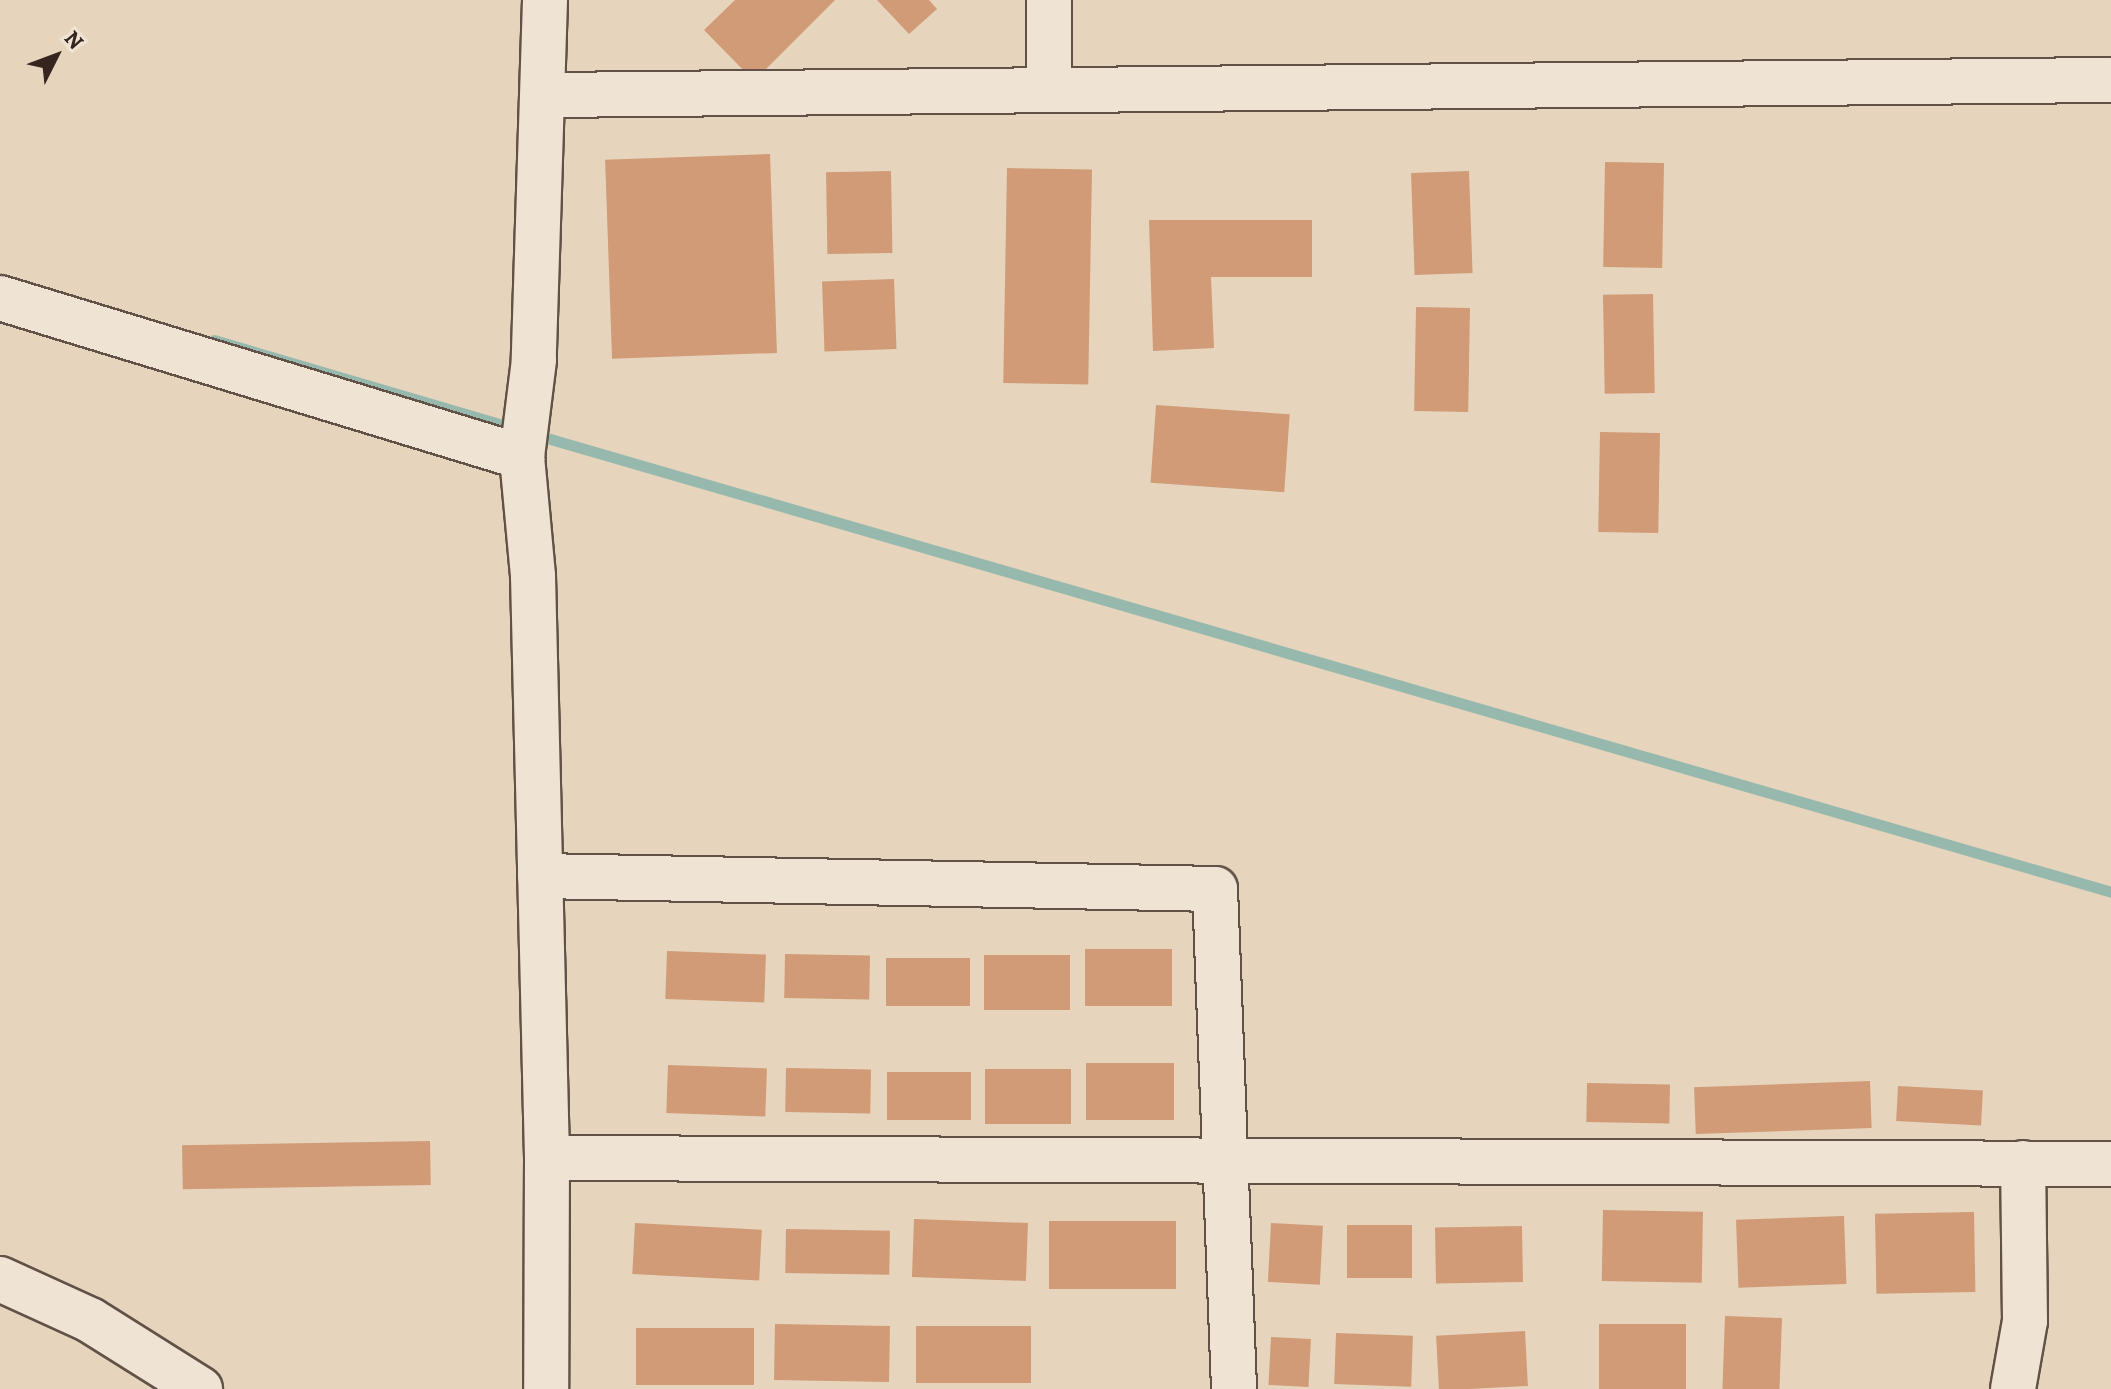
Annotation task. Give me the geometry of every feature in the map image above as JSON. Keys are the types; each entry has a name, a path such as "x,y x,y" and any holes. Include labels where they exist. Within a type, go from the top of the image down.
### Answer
{"street":[{"path":"545,0 546,95 525,427 533,576 547,1158 546,1389"},
{"path":"1049,0 1049,90"},
{"path":"546,95 2111,80"},
{"path":"0,298 525,427"},
{"path":"540,876 1215,889 1234,1389"},
{"path":"547,1158 2111,1164"},
{"path":"2013,1389 2025,1321 2023,1163"},
{"path":"0,1279 90,1320 200,1389"}],"building":[{"path":"735,0 835,0 754,81 704,30"},
{"path":"877,0 929,0 937,9 909,34"},
{"path":"770,154 777,353 612,359 605,160"},
{"path":"1605,162 1664,163 1662,268 1603,267"},
{"path":"1007,168 1092,169 1088,384 1003,383"},
{"path":"891,171 892,253 827,254 826,172"},
{"path":"1469,171 1473,273 1415,275 1411,173"},
{"path":"1149,220 1312,220 1312,277 1211,277 1214,348 1153,351"},
{"path":"894,279 896,349 824,351 822,282"},
{"path":"1653,294 1655,393 1605,394 1603,295"},
{"path":"1416,307 1470,308 1468,412 1414,411"},
{"path":"1156,405 1290,414 1284,492 1151,483"},
{"path":"1600,432 1660,433 1658,533 1598,532"},
{"path":"1085,949 1172,949 1172,1006 1085,1006"},
{"path":"667,951 766,954 764,1002 665,999"},
{"path":"785,954 870,955 869,999 784,998"},
{"path":"984,955 1070,955 1070,1010 984,1010"},
{"path":"886,958 970,958 970,1006 886,1006"},
{"path":"1086,1063 1174,1063 1174,1120 1086,1120"},
{"path":"668,1065 767,1068 765,1116 666,1113"},
{"path":"786,1068 871,1069 870,1113 785,1112"},
{"path":"985,1069 1071,1069 1071,1124 985,1124"},
{"path":"887,1072 971,1072 971,1120 887,1120"},
{"path":"1870,1081 1872,1128 1696,1134 1694,1087"},
{"path":"1587,1083 1670,1084 1669,1123 1586,1122"},
{"path":"1898,1086 1983,1090 1981,1125 1896,1121"},
{"path":"430,1141 431,1185 183,1189 182,1145"},
{"path":"1603,1210 1703,1212 1702,1283 1602,1281"},
{"path":"1974,1212 1975,1292 1876,1294 1875,1214"},
{"path":"1844,1216 1846,1284 1738,1288 1736,1220"},
{"path":"914,1219 1028,1223 1026,1281 912,1277"},
{"path":"1049,1221 1176,1221 1176,1289 1049,1289"},
{"path":"635,1223 762,1230 759,1281 632,1274"},
{"path":"1271,1223 1323,1226 1320,1285 1268,1282"},
{"path":"1347,1225 1412,1225 1412,1278 1347,1278"},
{"path":"1522,1226 1523,1282 1436,1284 1435,1228"},
{"path":"786,1229 890,1231 889,1275 785,1273"},
{"path":"1725,1316 1782,1318 1779,1389 1722,1389"},
{"path":"775,1324 890,1326 889,1382 774,1380"},
{"path":"1599,1324 1686,1324 1686,1389 1599,1389"},
{"path":"916,1326 1031,1326 1031,1383 916,1383"},
{"path":"636,1328 754,1328 754,1385 636,1385"},
{"path":"1525,1331 1528,1386 1439,1389 1436,1336"},
{"path":"1336,1333 1413,1336 1411,1387 1334,1384"},
{"path":"1271,1337 1311,1339 1308,1387 1268,1385"}],"waterway":[{"path":"214,340 516,429"},
{"path":"533,434 2111,892"}]}
